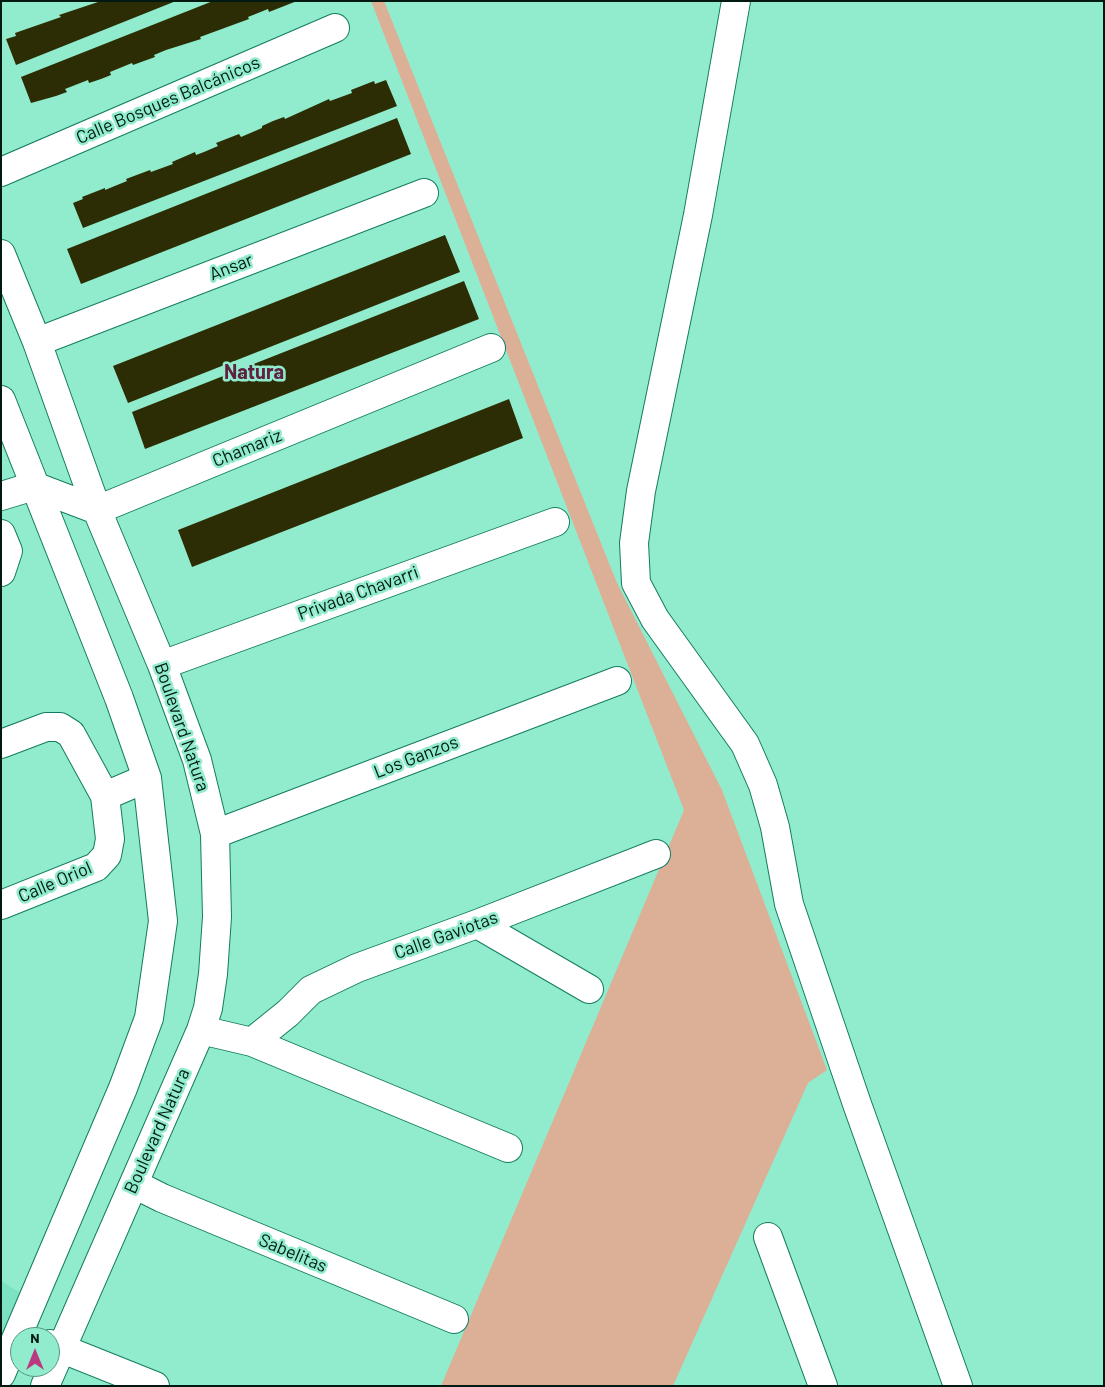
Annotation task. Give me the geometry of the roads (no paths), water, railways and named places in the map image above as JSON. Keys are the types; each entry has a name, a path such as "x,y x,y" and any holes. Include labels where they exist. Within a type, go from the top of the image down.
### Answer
{"street":[{"path":"736,1 698,215 641,491 634,543 636,583 655,619 745,744 763,785 775,827 788,904 860,1113 958,1386"},
{"name":"Calle Bosques Balcánicos","path":"1,172 335,28"},
{"name":"Ansar","path":"37,342 424,192"},
{"name":"Boulevard Natura","path":"1,254 37,342 97,510 162,665 197,760 215,834 217,917 208,1008 201,1030 134,1184 60,1338"},
{"name":"Chamariz","path":"97,510 491,348"},
{"path":"1,400 119,698 147,778 163,922 149,1018 123,1088 25,1327"},
{"path":"1,496 34,486 97,510"},
{"name":"Privada Chavarri","path":"162,665 555,522"},
{"path":"1,534 8,551 2,572"},
{"name":"Los Ganzos","path":"215,834 617,681"},
{"name":"Calle Oriol","path":"1,744 46,727 60,727 71,734 105,796 110,839 107,855 96,867 1,905"},
{"path":"105,796 147,778"},
{"name":"Calle Gaviotas","path":"252,1042 311,990 357,968 477,924 656,854"},
{"path":"477,924 589,989"},
{"path":"201,1030 252,1042 508,1148"},
{"name":"Sabelitas","path":"134,1184 162,1198 454,1319"},
{"path":"768,1237 822,1386"},
{"path":"60,1348 155,1386"},
{"path":"1,1374 10,1357"}],"district":[{"name":"Natura","path":"254,372"}]}
